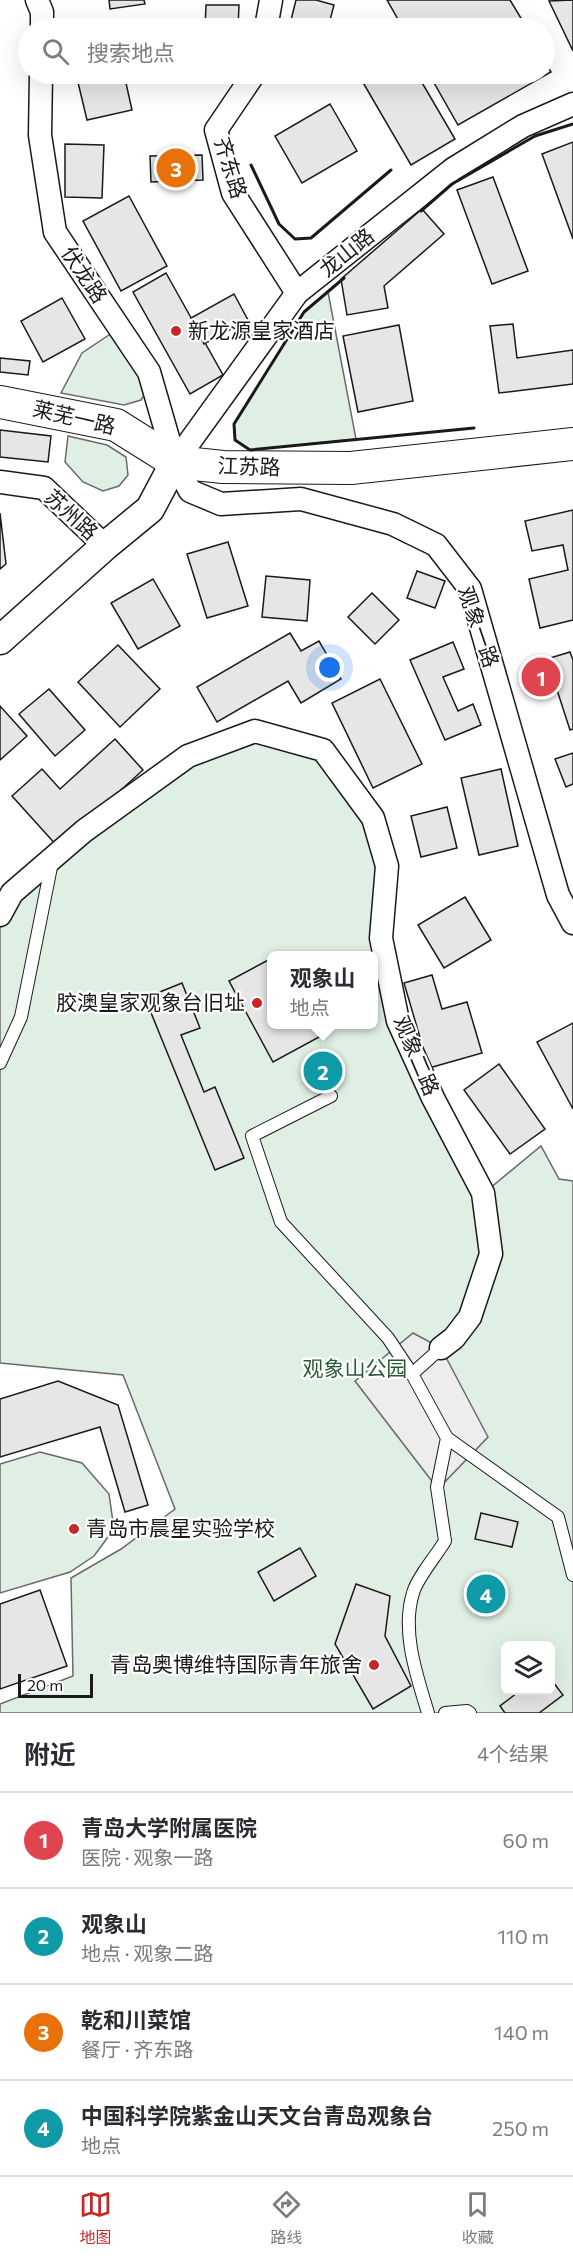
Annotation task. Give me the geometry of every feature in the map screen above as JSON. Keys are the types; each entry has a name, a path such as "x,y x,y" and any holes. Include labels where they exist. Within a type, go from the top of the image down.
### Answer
{"main road":[{"name":"莱芜一路","path":"0,402 116,425 175,462"},
{"name":"江苏路","path":"175,462 223,467 351,468 573,444"}],"street":[{"path":"37,0 42,18"},
{"path":"268,18 271,0"},
{"name":"伏龙路","path":"41,84 40,135 55,232 149,372 175,462"},
{"name":"齐东路","path":"247,84 216,130 233,193 297,294"},
{"name":"龙山路","path":"175,462 297,294 453,169 523,126 573,104"},
{"path":"0,640 150,508 175,462"},
{"name":"观象一路","path":"175,462 190,490 220,504 301,499 393,524 436,545 470,589 558,895 573,923"},
{"name":"苏州路","path":"0,482 44,488 105,546"},
{"name":"观象二路","path":"0,915 12,893 84,831 188,756 255,731 323,750 373,818 387,866 381,938 398,1021 433,1098 483,1193 491,1254 470,1317 454,1338 441,1348"}],"lane":[{"path":"0,1063 21,1017 53,858"},
{"path":"331,1096 252,1136 281,1222 388,1338 412,1374 447,1438 558,1516 573,1575"},
{"path":"412,1374 441,1348"},
{"path":"428,1713 418,1680 408,1622 413,1591 445,1542 437,1487 447,1438"},
{"path":"445,1713 467,1711 470,1713"}],"green space":[{"path":"328,292 356,439 250,450 235,440 234,424 304,312"},
{"path":"112,333 142,373 147,391 141,400 124,405 61,393 82,353"},
{"path":"68,436 107,445 126,457 128,475 119,486 103,491 83,482 65,462"},
{"name":"观象山公园","path":"255,731 323,750 373,818 381,938 398,1021 484,1193 541,1146 559,1179 573,1181 573,1713 0,1713 0,1704 73,1676 71,1578 121,1549 175,1509 123,1375 0,1363 0,915 188,756"},
{"path":"40,1452 82,1463 109,1494 114,1529 94,1556 70,1572 0,1593 0,1464"}],"shaded area":[{"path":"413,1333 441,1348 488,1437 438,1489 355,1381"}],"building":[{"path":"109,0 144,0 145,4 110,9"},
{"path":"296,0 316,0 334,5 331,18 292,18"},
{"path":"387,0 510,0 521,18 397,18"},
{"path":"573,0 573,51 549,1"},
{"path":"206,5 239,5 238,18 205,18"},
{"path":"78,84 126,84 132,110 87,120"},
{"path":"364,84 423,84 455,139 411,165"},
{"path":"435,84 530,84 458,125"},
{"path":"330,104 357,151 302,183 275,136"},
{"path":"573,142 573,239 542,154"},
{"path":"65,144 104,145 102,198 65,197"},
{"path":"202,155 203,180 151,182 150,156"},
{"path":"493,177 528,271 492,284 457,190"},
{"path":"129,196 167,266 121,291 83,221"},
{"path":"422,209 444,234 384,286 388,308 347,315 341,279"},
{"name":"新龙源皇家酒店","path":"166,273 223,375 190,394 133,292"},
{"name":"新龙源皇家酒店","path":"234,294 248,320 204,344 191,318"},
{"path":"62,298 85,339 43,362 21,321"},
{"path":"513,324 517,358 573,350 573,384 499,393 490,326"},
{"path":"399,325 413,401 358,412 343,336"},
{"path":"0,358 30,361 28,375 0,372"},
{"path":"0,430 51,436 48,462 0,457"},
{"path":"573,510 573,620 540,628 529,579 568,570 563,545 532,551 525,521"},
{"path":"0,513 6,564 0,569"},
{"path":"228,542 248,606 207,618 187,554"},
{"path":"417,571 445,581 435,608 407,598"},
{"path":"266,576 310,580 307,621 262,617"},
{"path":"153,579 180,626 138,649 111,603"},
{"path":"372,593 399,620 375,644 348,617"},
{"path":"290,633 301,651 319,641 341,679 301,703 288,681 217,722 197,687"},
{"path":"453,642 464,669 443,677 458,711 473,704 481,725 445,740 410,660"},
{"path":"118,645 160,689 120,727 78,682"},
{"path":"570,652 573,660 573,729 570,730 557,690 537,696 527,665"},
{"path":"380,679 422,764 373,788 332,703"},
{"path":"49,689 85,730 55,756 19,714"},
{"path":"0,706 27,736 0,760"},
{"path":"115,739 143,770 58,847 12,796 42,769 60,789"},
{"path":"573,753 573,784 566,787 555,759"},
{"path":"501,769 518,846 479,855 461,778"},
{"path":"447,807 457,848 421,857 411,816"},
{"path":"465,897 491,940 444,968 418,925"},
{"name":"胶澳皇家观象台旧址","path":"267,961 267,1029 318,1029 321,1036 273,1062 229,981"},
{"path":"432,975 442,1009 467,1002 482,1053 429,1068 404,983"},
{"path":"182,983 200,1028 181,1035 204,1092 215,1087 244,1158 215,1170 145,998"},
{"path":"573,1023 573,1109 537,1042"},
{"path":"499,1064 545,1129 510,1154 464,1090"},
{"path":"58,1381 118,1405 148,1505 125,1512 100,1427 0,1457 0,1399"},
{"path":"481,1513 518,1522 512,1547 475,1539"},
{"path":"300,1548 316,1576 274,1601 258,1572"},
{"path":"486,1575 499,1581 504,1596 501,1607 492,1613 478,1614 468,1603 468,1591 475,1582"},
{"name":"青岛奥博维特国际青年旅舍","path":"356,1584 390,1596 385,1636 411,1686 373,1709 335,1644"},
{"path":"40,1590 67,1666 0,1689 0,1604"},
{"path":"555,1685 563,1695 539,1713 505,1713 500,1706 514,1695 555,1695"}],"wall":[{"path":"421,211 452,184 535,136 573,124"},
{"path":"251,165 279,224 295,239 311,238 391,170"},
{"path":"344,278 304,312 234,424 235,440 250,450 474,428"}],"place":[{"name":"乾和川菜馆","path":"176,168"},
{"name":"新龙源皇家酒店","path":"176,331"},
{"name":"青岛大学附属医院","path":"541,677"},
{"name":"胶澳皇家观象台旧址","path":"257,1003"},
{"name":"观象山","path":"323,1071"},
{"name":"青岛市晨星实验学校","path":"74,1529"},
{"name":"中国科学院紫金山天文台青岛观象台","path":"486,1594"},
{"name":"青岛奥博维特国际青年旅舍","path":"374,1665"}]}
